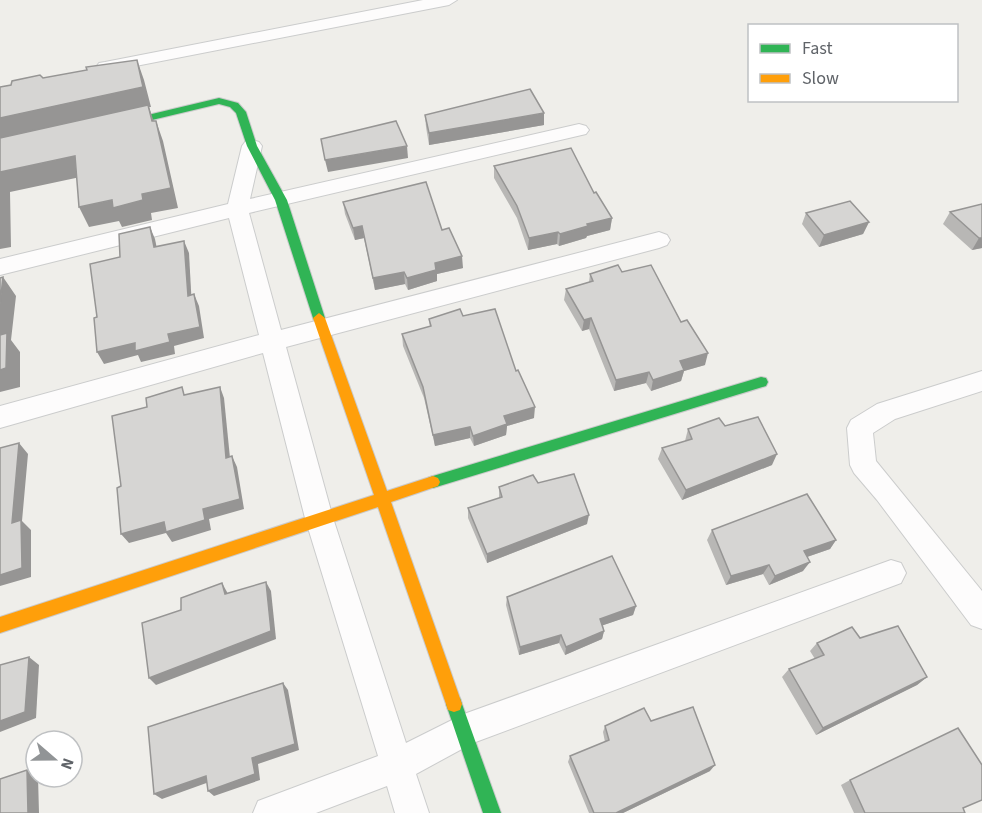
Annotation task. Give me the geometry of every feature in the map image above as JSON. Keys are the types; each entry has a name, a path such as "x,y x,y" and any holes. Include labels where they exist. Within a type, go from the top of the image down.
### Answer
{"street":[{"path":"92,70 449,0"},
{"path":"94,131 219,101 234,105 242,112 252,146 281,200 323,329 492,813"},
{"path":"0,267 237,208 281,200 579,130"},
{"path":"252,146 237,208 320,518 399,765 412,813"},
{"path":"0,417 272,341 659,240"},
{"path":"982,381 886,411 860,428 863,465 887,492 982,615"},
{"path":"0,625 382,498 761,382"},
{"path":"270,813 399,765 464,730 891,573"}],"building":[{"path":"137,60 143,87 0,118 0,87 11,85 12,81 40,75 43,78 87,70 86,67"},
{"path":"530,89 544,113 429,133 425,115"},
{"path":"148,105 152,121 156,121 171,188 142,194 143,200 113,208 112,200 79,207 75,156 0,172 0,138"},
{"path":"396,121 407,146 325,160 321,139"},
{"path":"571,148 594,193 596,192 612,218 560,234 558,232 529,238 517,206 494,166"},
{"path":"426,182 442,230 449,228 462,256 435,263 436,270 407,278 404,272 373,278 362,226 353,228 343,202"},
{"path":"850,201 869,222 824,235 806,213"},
{"path":"982,204 982,238 979,238 950,212"},
{"path":"150,227 154,247 184,241 188,296 194,294 200,327 168,334 170,342 135,351 135,343 97,352 94,318 97,317 90,264 120,257 119,234"},
{"path":"618,265 622,272 651,265 681,322 687,320 708,353 680,361 684,370 653,380 649,372 616,380 591,318 584,320 566,289 593,281 590,274"},
{"path":"3,277 0,304 0,278"},
{"path":"460,309 463,316 495,309 516,371 518,370 535,407 504,416 507,424 473,436 470,427 433,435 423,387 402,334 431,326 429,319"},
{"path":"7,333 6,368 0,370 0,335"},
{"path":"182,387 184,395 220,387 226,458 232,456 240,499 203,509 205,520 166,532 164,522 121,534 117,488 121,486 112,416 147,407 146,398"},
{"path":"758,417 777,454 686,490 662,448 692,439 688,429 719,418 725,426"},
{"path":"19,443 12,523 21,520 22,568 0,575 0,448"},
{"path":"574,474 589,515 487,554 468,508 502,497 499,487 533,475 538,483"},
{"path":"807,494 836,540 804,551 810,562 775,576 769,565 731,576 712,530"},
{"path":"612,556 636,606 600,619 604,631 566,647 561,635 520,647 507,597"},
{"path":"266,582 271,631 149,678 142,623 181,610 181,598 222,583 225,594"},
{"path":"898,626 927,677 823,728 789,669 824,655 817,643 852,627 860,638"},
{"path":"29,657 25,712 0,721 0,665"},
{"path":"283,683 295,744 252,758 255,774 208,791 206,776 154,794 148,727"},
{"path":"693,707 715,765 616,813 594,813 570,756 609,740 605,726 644,708 651,721"},
{"path":"958,728 982,765 982,800 963,808 965,813 865,813 850,780"},
{"path":"24,771 28,813 0,813 0,779"}],"traffic: fast":[{"path":"110,127 219,101 234,105 241,112 252,146 281,200 319,318"},
{"path":"433,482 761,382"},
{"path":"454,704 492,813"}],"traffic: slow":[{"path":"319,318 454,704"},
{"path":"0,625 433,482"}]}
